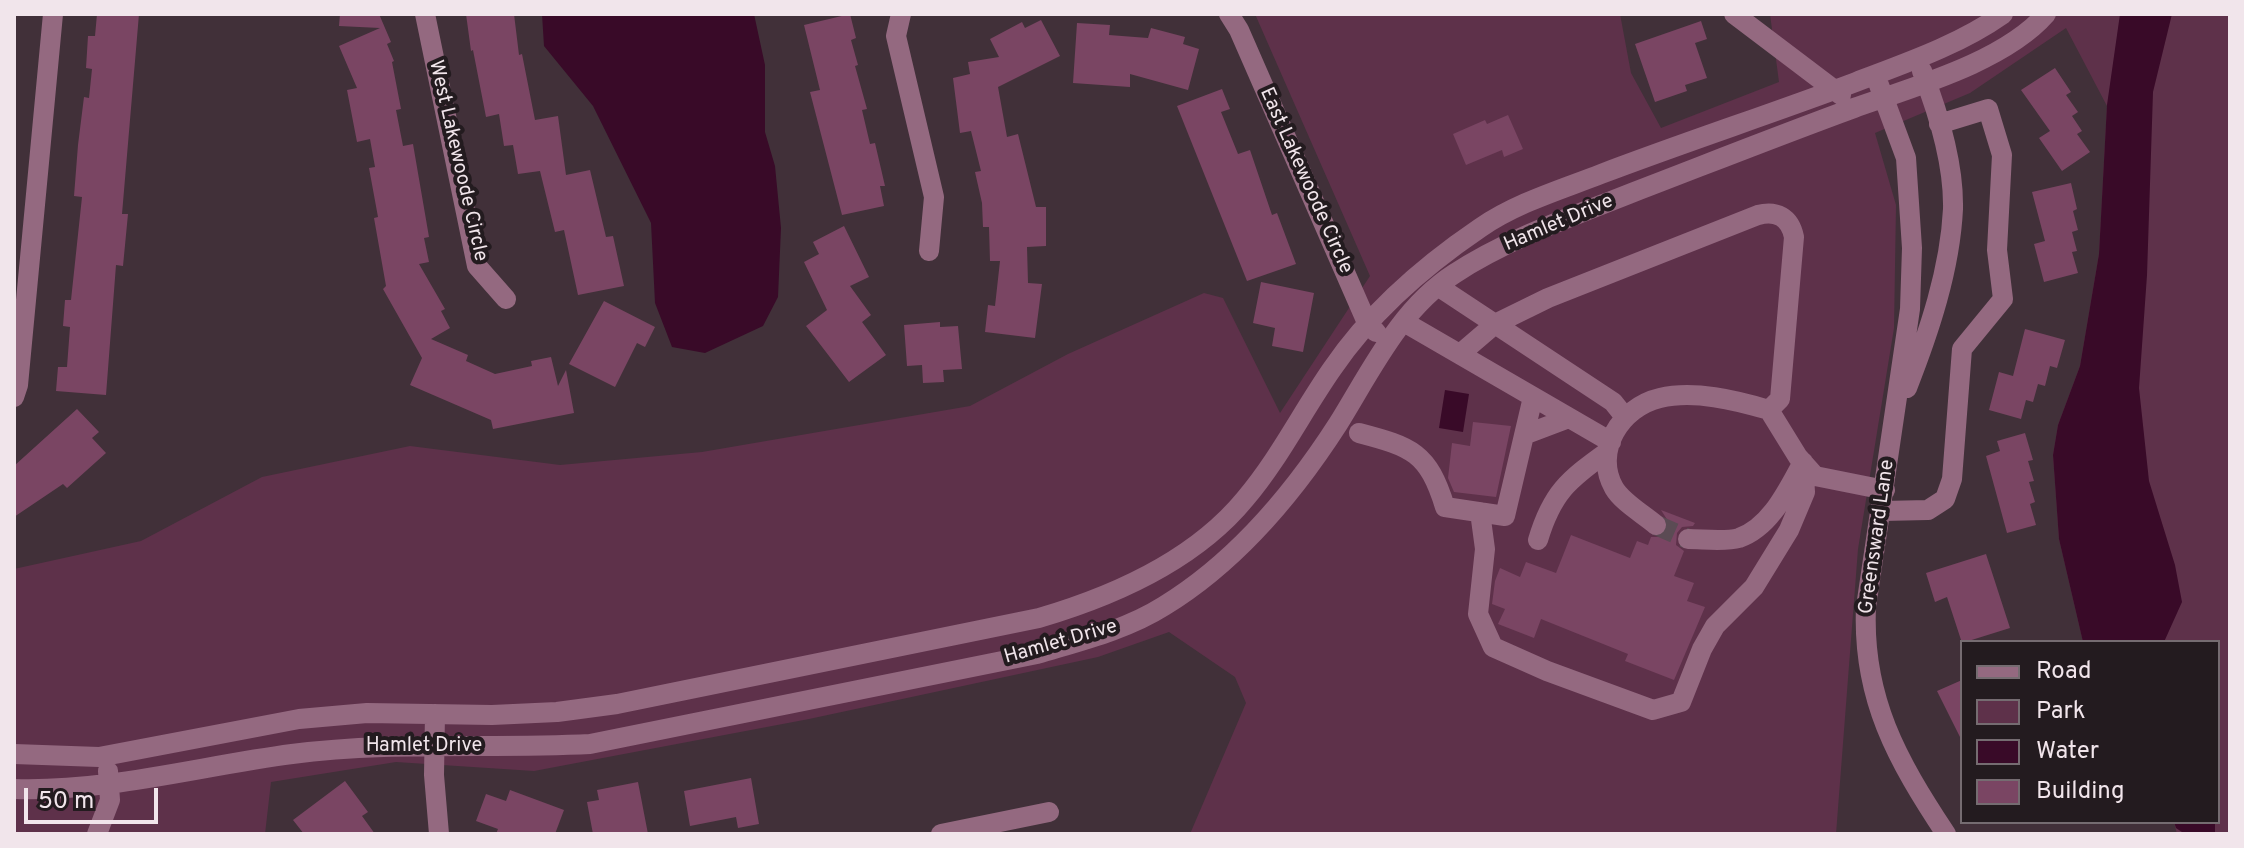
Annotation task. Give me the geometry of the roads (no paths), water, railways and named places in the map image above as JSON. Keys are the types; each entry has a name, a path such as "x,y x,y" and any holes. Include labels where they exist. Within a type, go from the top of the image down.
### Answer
{"street":[{"path":"14,397 20,370 53,14"},
{"name":"West Lakewoode Circle","path":"425,14 477,266 506,299"},
{"path":"901,14 896,36 934,197 929,251"},
{"name":"East Lakewoode Circle","path":"1229,14 1239,30 1368,325 1387,343"},
{"path":"1734,14 1856,107"},
{"name":"Hamlet Drive","path":"14,754 107,755 299,719 367,713 544,713 617,704 1039,618 1090,603 1145,577 1198,543 1244,501 1279,455 1333,367 1368,325 1400,290 1440,256 1483,226 1532,200 1917,58 1962,38 2003,14"},
{"name":"Hamlet Drive","path":"14,789 81,788 292,754 360,748 590,744 1037,654 1100,635 1163,607 1221,564 1271,515 1329,436 1387,343 1421,302 1453,274 1565,219 1926,82 1998,51 2039,23 2046,14"},
{"name":"Greensward Lane","path":"1896,414 1923,348 1948,244 1953,208 1949,168 1939,124 1917,58"},
{"name":"Greensward Lane","path":"1876,74 1906,158 1911,220 1910,309 1866,607 1865,638 1875,700 1886,729 1946,834"},
{"path":"1882,511 1928,510 1945,499 1952,479 1962,349 2003,299 1997,250 2002,155 1988,109 1939,124"},
{"path":"1460,354 1495,324 1561,292 1758,215 1774,213 1788,221 1794,237 1780,399 1769,410"},
{"path":"1439,287 1613,402 1625,417"},
{"path":"1404,322 1569,418 1609,447"},
{"path":"1538,540 1545,515 1568,480 1609,447 1625,417 1640,405 1659,398 1683,395 1738,401 1769,410 1815,476 1885,490"},
{"path":"1329,436 1359,433 1404,446 1419,455 1445,507 1505,516 1533,397"},
{"path":"1346,409 1359,433"},
{"path":"1524,435 1569,418"},
{"path":"1609,447 1608,472 1615,491 1656,525"},
{"path":"1480,512 1485,549 1478,614 1493,647 1547,671 1653,710 1681,702 1702,649 1715,626 1754,587 1789,530 1805,492 1803,462"},
{"path":"1688,539 1738,538 1763,522 1782,499 1803,462"},
{"path":"435,714 439,834"},
{"path":"97,834 110,800 107,755"},
{"path":"941,834 1049,812"}],"water":[{"path":"542,14 754,14 765,65 765,132 775,166 781,228 778,297 763,326 705,353 672,347 655,303 651,223 593,106 544,46"},
{"path":"2120,14 2172,14 2153,92 2147,275 2139,388 2149,481 2175,565 2182,602 2165,640 2083,640 2059,539 2053,455 2058,425 2080,366 2099,254 2107,105"},
{"path":"1445,390 1469,394 1463,432 1439,428"},
{"path":"2175,824 2215,824 2215,834 2185,834"}],"tunnel":[{"path":"1656,525 1688,539"}]}
